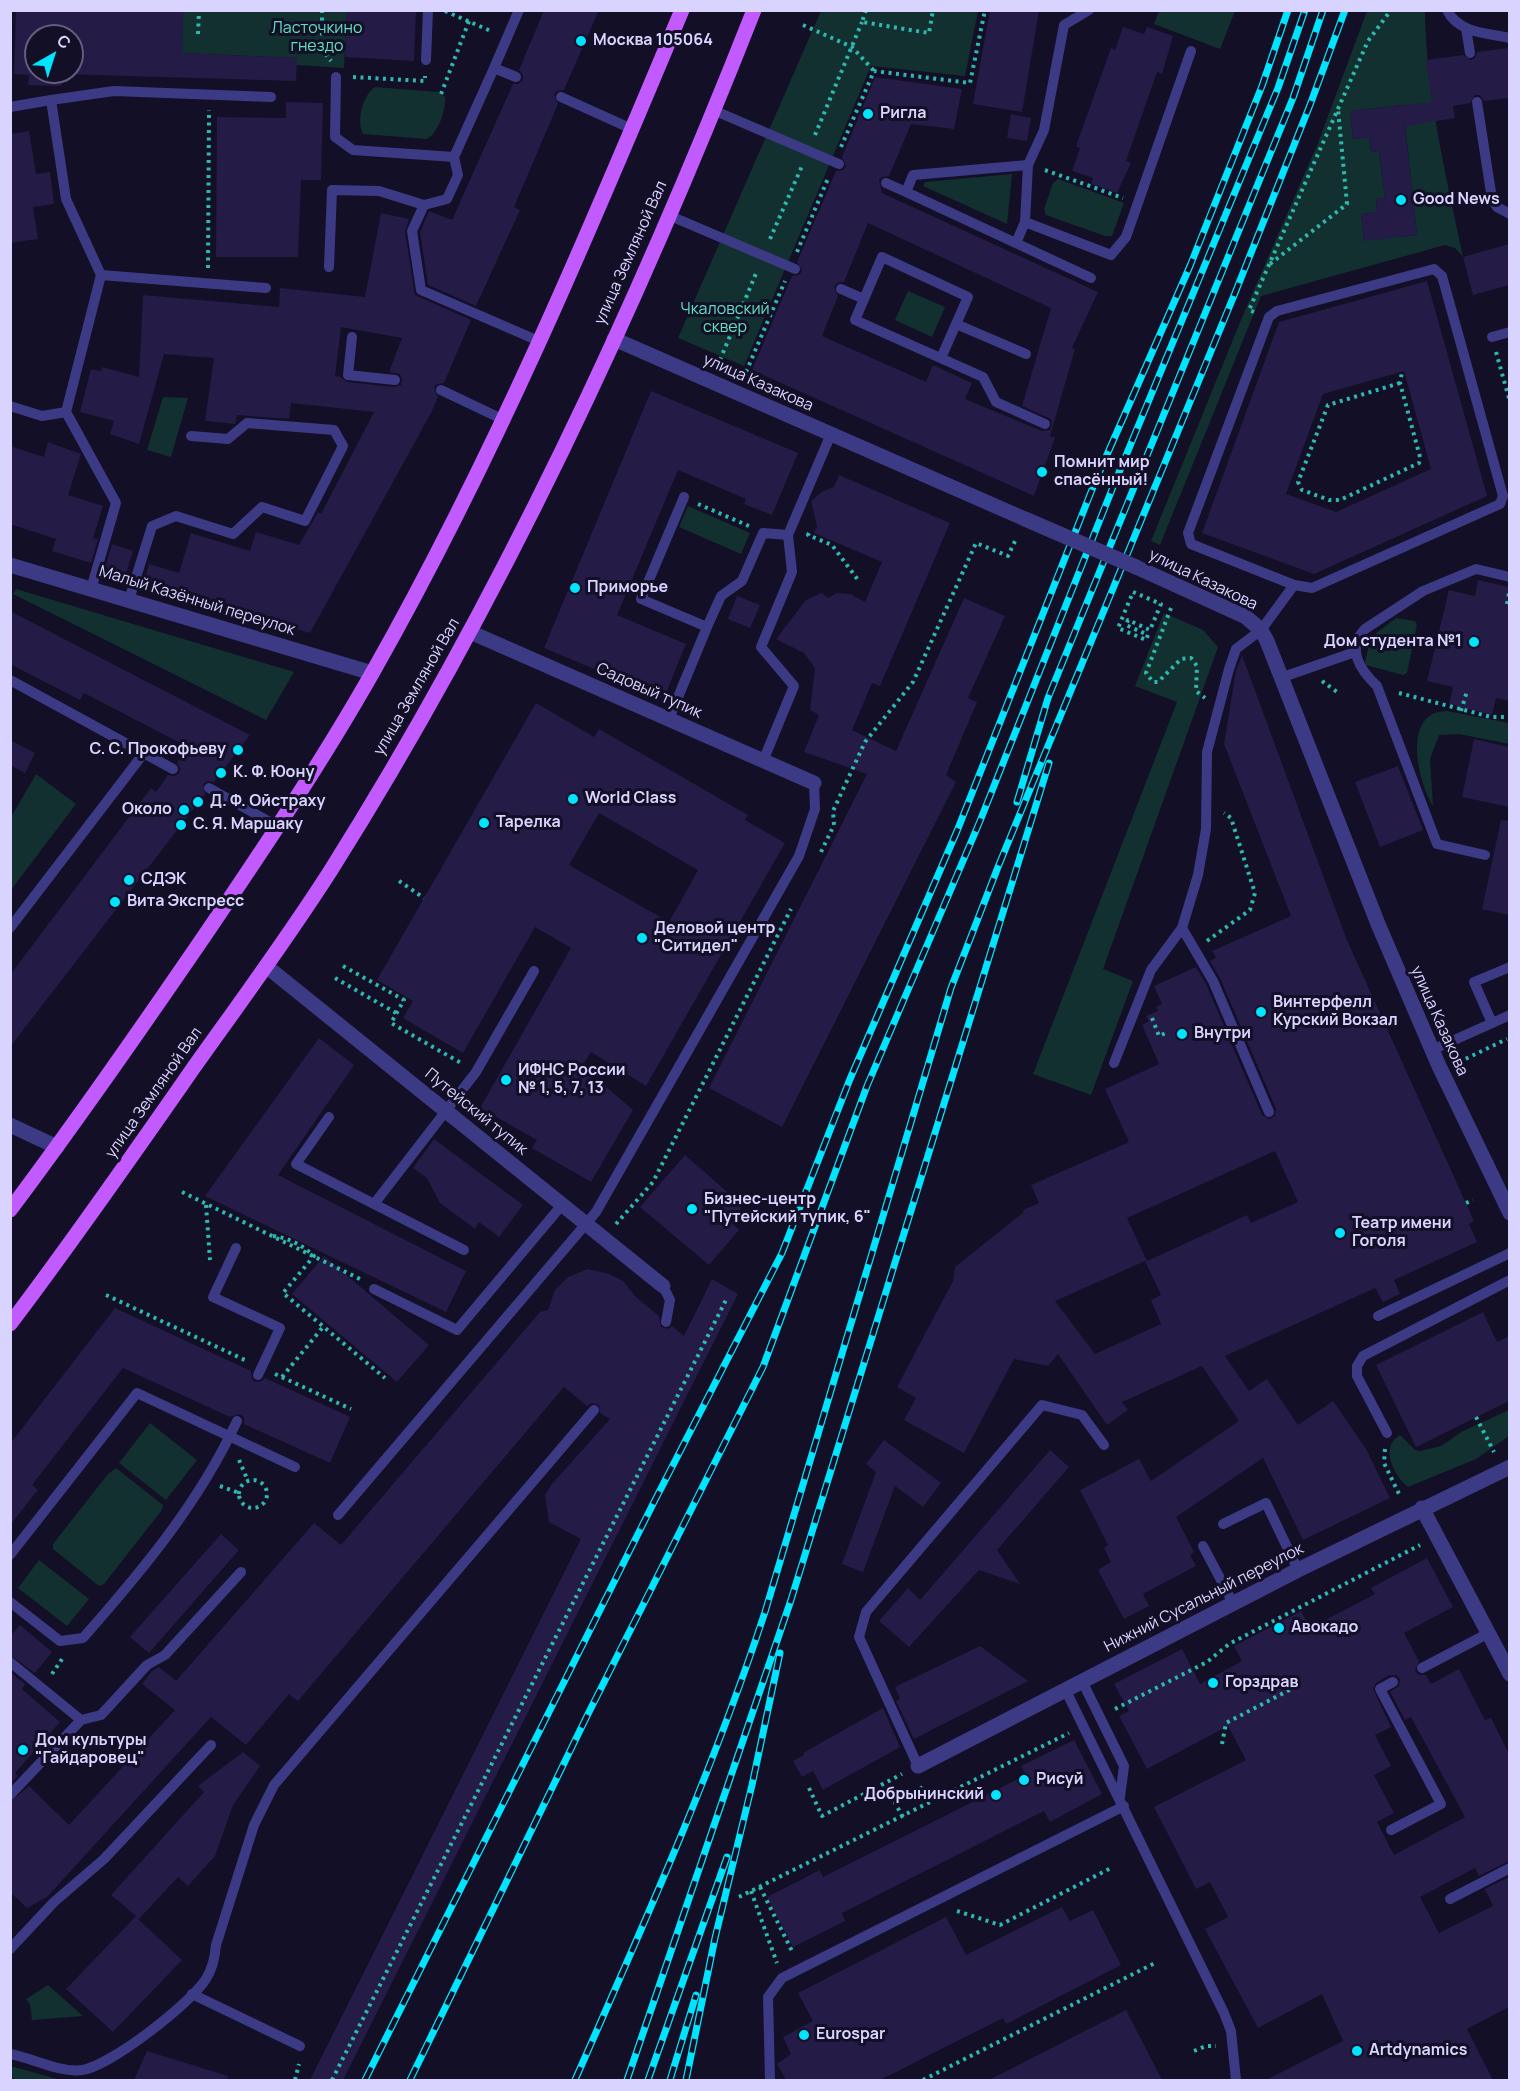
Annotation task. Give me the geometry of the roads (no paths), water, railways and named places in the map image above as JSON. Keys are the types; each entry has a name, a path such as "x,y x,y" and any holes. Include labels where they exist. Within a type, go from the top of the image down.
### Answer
{"main road":[{"path":"10,1210 57,1147 279,826 372,673 427,573 541,342 682,10"},
{"name":"улица Земляной Вал","path":"10,1324 266,966 340,854 470,633 513,550 614,339 754,10"}],"street":[{"name":"улица Казакова","path":"614,339 1235,611 1260,630 1283,677 1378,924 1432,1050 1509,1213"},
{"name":"Малый Казённый переулок","path":"10,565 372,673"},
{"name":"Садовый тупик","path":"470,633 814,783"},
{"name":"Путейский тупик","path":"266,966 663,1286"},
{"path":"10,1125 57,1147"},
{"name":"Нижний Сусальный переулок","path":"918,1766 1298,1570 1509,1467"},
{"path":"1422,1508 1509,1674"}],"lane":[{"path":"426,60 428,10"},
{"path":"329,267 332,190 379,191 424,205 447,199 458,175 454,157 519,10"},
{"path":"1016,243 1025,222 1029,165 1044,130 1064,26 1089,10"},
{"path":"1447,10 1454,23 1509,38"},
{"path":"1466,28 1470,53"},
{"path":"1025,222 1111,255 1126,237 1191,51"},
{"path":"494,68 516,77"},
{"path":"336,77 335,137 353,150 454,157"},
{"path":"10,106 114,91 271,97"},
{"path":"561,97 632,129"},
{"path":"51,100 66,199 101,275 66,412 116,502 91,589"},
{"path":"1477,102 1492,199 1497,207 1509,214"},
{"path":"713,110 839,164"},
{"path":"906,192 913,175 1029,165"},
{"path":"886,183 1091,278"},
{"path":"424,205 412,231 421,290 541,342"},
{"path":"668,215 795,269"},
{"path":"941,358 968,297 882,257 855,320 983,377 996,402 1045,424"},
{"path":"1434,269 1442,276 1503,500 1497,506 1317,587 1294,585 1199,549 1191,544 1188,537 1264,324 1277,311 1434,269"},
{"path":"101,275 266,288"},
{"path":"842,289 864,299"},
{"path":"956,324 1026,354"},
{"path":"1492,337 1509,332"},
{"path":"352,337 348,375 395,380"},
{"path":"441,390 504,420"},
{"path":"10,405 42,416 66,412"},
{"path":"129,600 152,526 176,516 233,534 262,507 305,521 343,446 334,430 247,423 228,439 191,436"},
{"path":"763,761 794,686 761,647 792,572 788,535 831,434"},
{"path":"684,497 641,599 707,627"},
{"path":"669,719 721,596 742,581 763,533 788,535"},
{"path":"1485,855 1437,844 1377,686 1364,674 1355,652 1357,638 1365,629 1423,591 1476,569 1509,577"},
{"path":"1114,1063 1151,970 1166,946 1182,928 1198,875 1206,829 1207,752 1236,649 1260,630 1294,585"},
{"path":"1283,677 1355,652"},
{"path":"10,681 173,769"},
{"path":"10,928 144,753"},
{"path":"338,1515 596,1212 799,856 815,808 814,783"},
{"path":"209,788 279,826"},
{"path":"1182,928 1213,981 1269,1112"},
{"path":"1491,1023 1474,982 1509,967"},
{"path":"374,1204 445,1110 477,1072 534,971"},
{"path":"1432,1050 1509,1015"},
{"path":"329,1116 296,1164 464,1250"},
{"path":"375,1289 457,1330 562,1205"},
{"path":"236,1248 213,1297 280,1328 260,1371"},
{"path":"1378,1316 1509,1253"},
{"path":"1387,1433 1357,1376 1357,1365 1363,1356 1509,1280"},
{"path":"663,1286 670,1300 666,1322"},
{"path":"10,1555 137,1393 295,1467"},
{"path":"918,1766 859,1637 866,1612 1042,1405 1082,1415 1104,1445"},
{"path":"10,2054 65,2069 90,2069 116,2056 206,1980 215,1961 216,1945 254,1825 274,1785 594,1410"},
{"path":"10,1602 60,1641 83,1638 154,1555 191,1504 237,1421"},
{"path":"1223,1524 1266,1503 1298,1570"},
{"path":"1203,1546 1233,1603"},
{"path":"10,1795 81,1720 101,1715 147,1665 165,1655 241,1572"},
{"path":"1422,1668 1487,1634"},
{"path":"10,1662 81,1720"},
{"path":"1082,1681 1124,1766 1122,1802"},
{"path":"1391,1830 1441,1804 1380,1689 1393,1682"},
{"path":"1065,1689 1224,2013 1231,2031 1236,2080"},
{"path":"10,1950 54,1902 104,1859 211,1745"},
{"path":"770,2080 768,1997 782,1978 1122,1802"},
{"path":"1450,1899 1509,1868"},
{"path":"192,1994 300,2046"}],"railway":[{"path":"365,2080 654,1502 782,1253 850,1079 957,831 1095,482 1190,266 1262,86 1288,10"},
{"path":"410,2080 587,1716 763,1367 867,1086 980,821 1113,487 1278,88 1305,10"},
{"path":"1017,802 1048,698 1293,98 1323,10"},
{"path":"575,2080 700,1790 765,1612 951,988 998,867 1235,293 1345,10"},
{"path":"627,2080 791,1600 1049,763"},
{"path":"686,2080 715,1938 752,1785 780,1653"},
{"path":"648,2080 727,1857"},
{"path":"670,2080 696,1995"}],"place":[{"name":"Москва 105064","path":"581,41"},
{"name":"Ригла","path":"868,114"},
{"name":"Good News","path":"1401,200"},
{"name":"Помнит мир спасённый!","path":"1042,472"},
{"name":"Приморье","path":"575,588"},
{"name":"Дом студента №1","path":"1474,642"},
{"name":"С. С. Прокофьеву","path":"238,750"},
{"name":"К. Ф. Юону","path":"221,773"},
{"name":"World Class","path":"573,799"},
{"name":"Д. Ф. Ойстраху","path":"198,802"},
{"name":"Около","path":"184,810"},
{"name":"Тарелка","path":"484,823"},
{"name":"С. Я. Маршаку","path":"181,825"},
{"name":"СДЭК","path":"129,880"},
{"name":"Вита Экспресс","path":"115,902"},
{"name":"Деловой центр \"Ситидел\"","path":"642,938"},
{"name":"Винтерфелл Курский Вокзал","path":"1261,1012"},
{"name":"Внутри","path":"1182,1034"},
{"name":"ИФНС России № 1, 5, 7, 13","path":"506,1080"},
{"name":"Бизнес-центр \"Путейский тупик, 6\"","path":"692,1209"},
{"name":"Театр имени Гоголя","path":"1340,1233"},
{"name":"Авокадо","path":"1279,1628"},
{"name":"Горздрав","path":"1213,1683"},
{"name":"Дом культуры \"Гайдаровец\"","path":"23,1750"},
{"name":"Рисуй","path":"1024,1780"},
{"name":"Добрынинский","path":"996,1795"},
{"name":"Eurospar","path":"804,2035"},
{"name":"Artdynamics","path":"1357,2051"}],"park label":[{"name":"Ласточкино гнездо","path":"317,38"},
{"name":"Чкаловский сквер","path":"725,319"}]}
